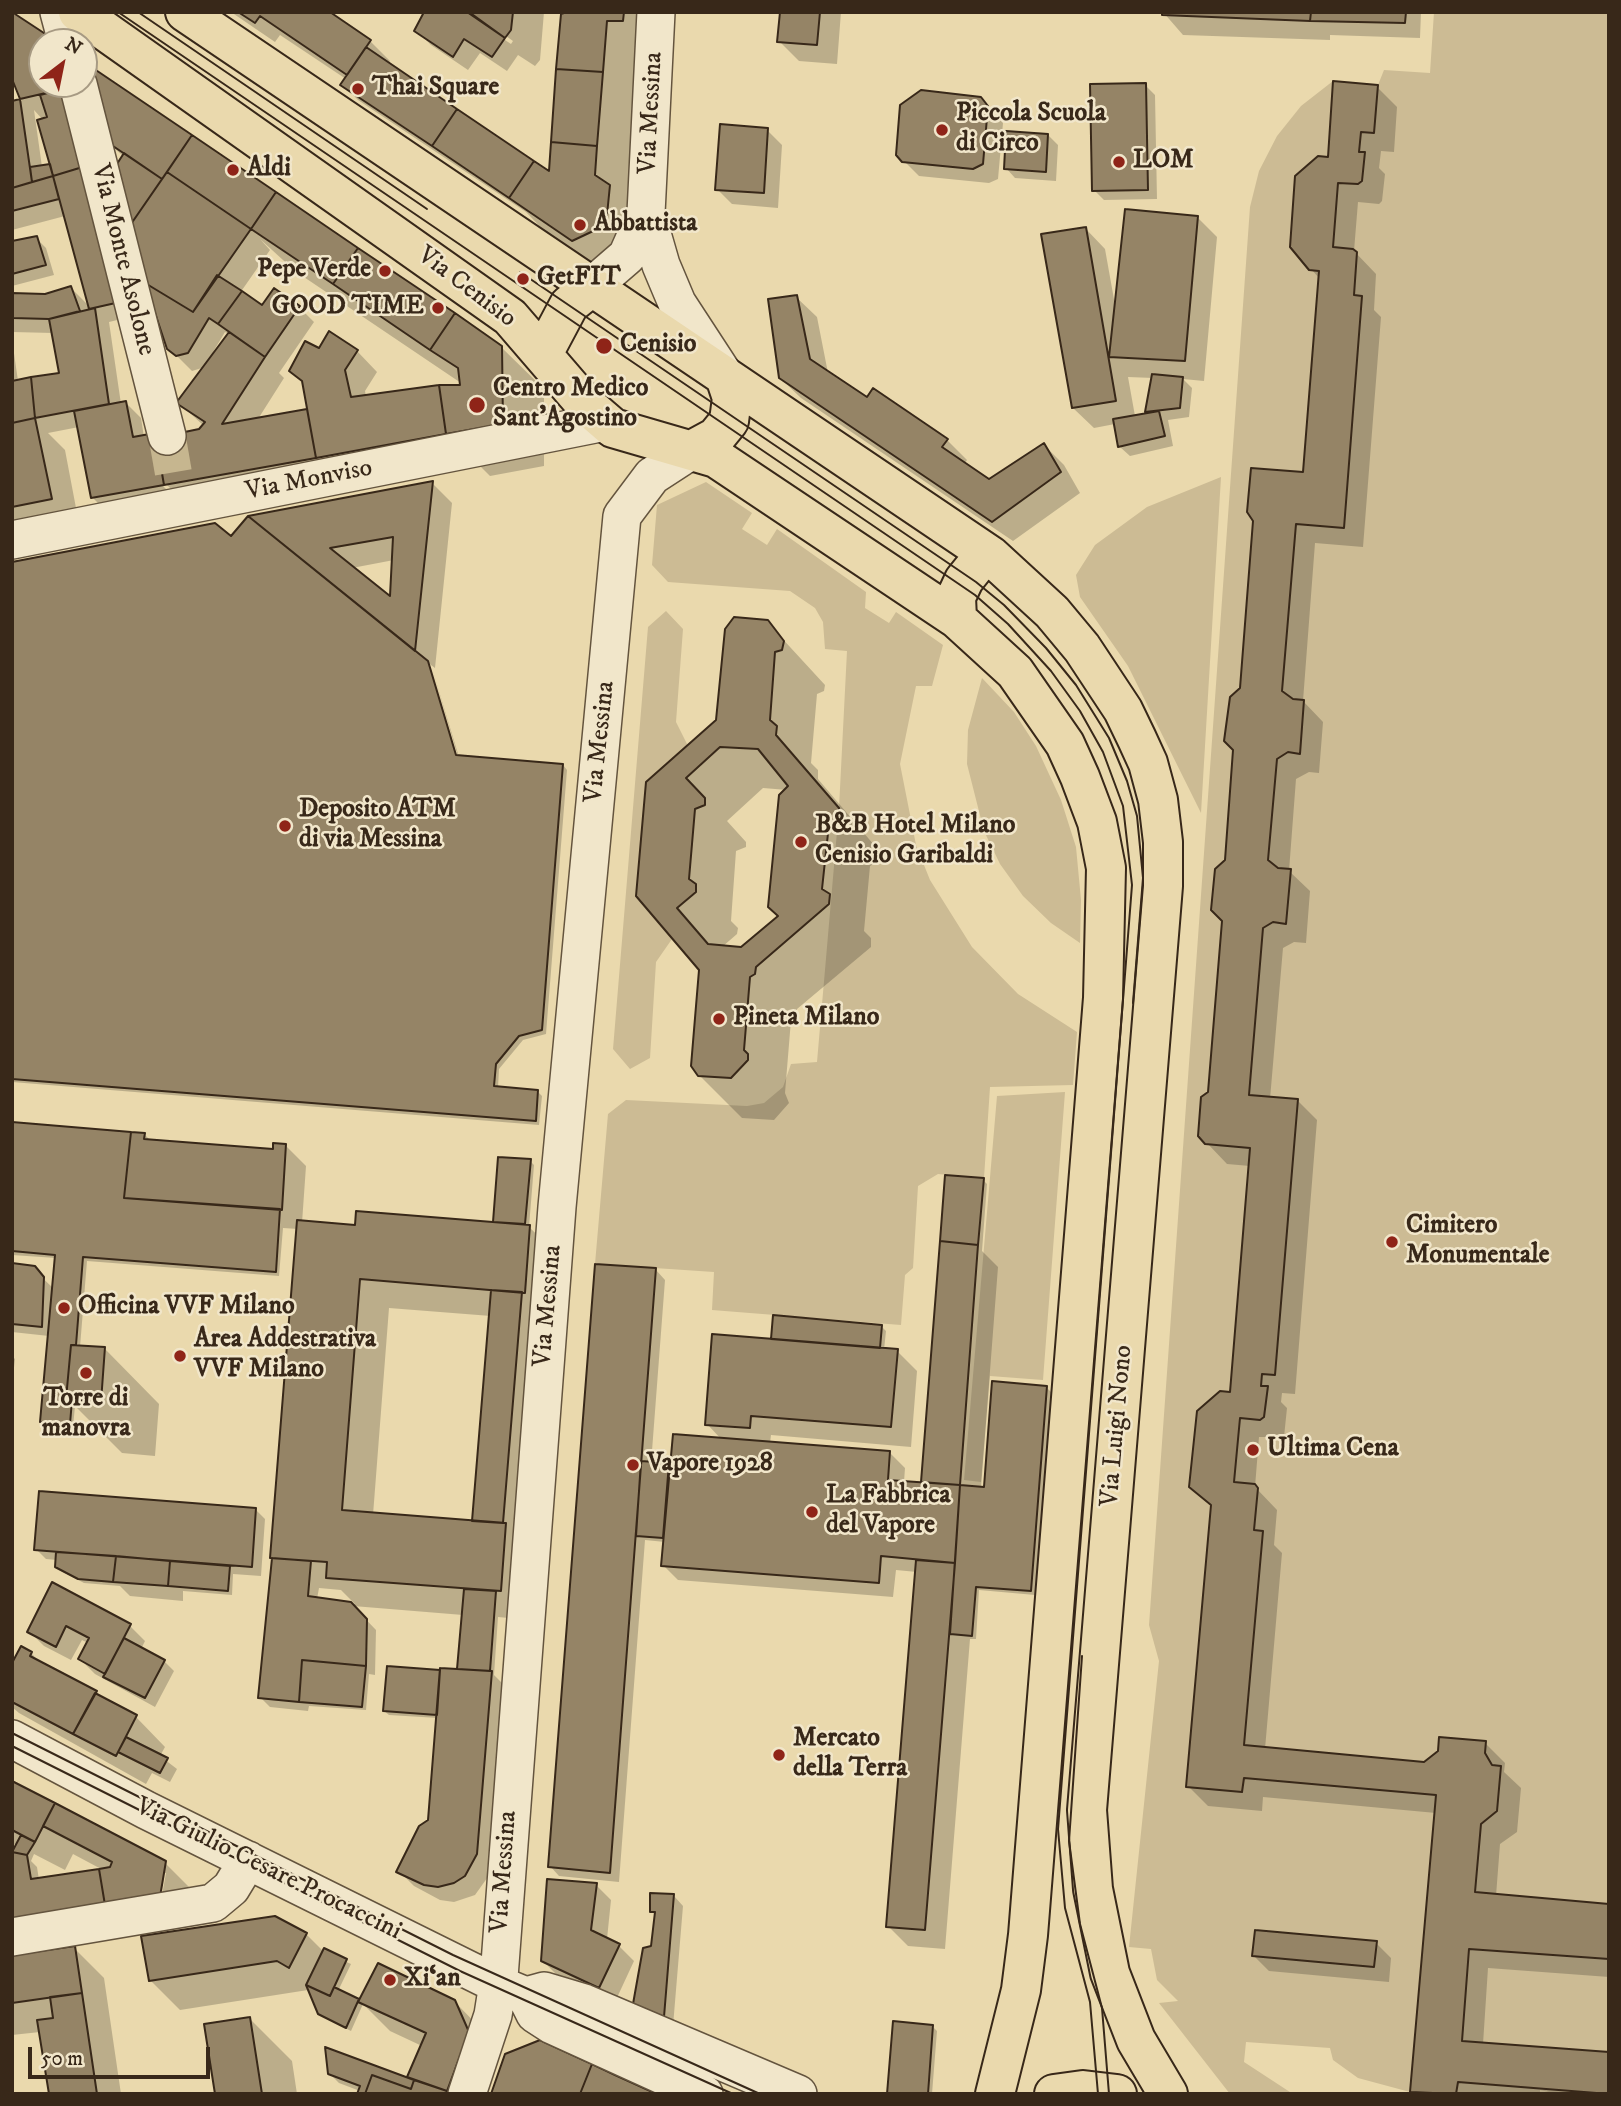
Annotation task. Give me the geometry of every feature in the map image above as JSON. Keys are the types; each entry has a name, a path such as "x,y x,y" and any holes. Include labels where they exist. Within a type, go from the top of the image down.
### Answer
{"main road":[{"name":"Via Cenisio","path":"78,12 510,317 584,402 605,422 627,434 716,458 747,476 957,619"},
{"path":"185,12 990,556 976,565 964,580 956,597 957,619"},
{"path":"543,354 550,335 569,305 590,288"},
{"path":"692,450 716,437 729,421 733,398 725,377"},
{"name":"Via Luigi Nono","path":"990,556 1052,612 1105,680 1148,763 1158,800 1163,842 1163,886 1087,1810 1093,1889 1101,1936 1121,2006 1136,2040 1168,2094"},
{"name":"Via Luigi Nono","path":"957,619 1015,672 1065,744 1097,822 1107,885 1103,998 1028,1935 1021,1990 995,2094"},
{"path":"1054,2094 1083,2090 1117,2094"}],"street":[{"name":"Via Messina","path":"656,12 646,214 661,265 677,303 725,377"},
{"name":"Via Monte Asolone","path":"82,98 167,436"},
{"name":"Via Messina","path":"590,288 627,257 646,214"},
{"name":"Via Monviso","path":"12,540 178,494 605,422"},
{"name":"Via Messina","path":"467,2094 493,2015 512,1990 555,1220 622,516 652,476 692,450"},
{"name":"Via Giulio Cesare Procaccini","path":"12,1739 146,1810 512,1990 535,2014 552,2025 704,2094"},
{"path":"12,1937 213,1903 231,1888 248,1860"},
{"name":"Via Giulio Cesare Procaccini","path":"512,1990 544,1991 584,2003 798,2094"}],"shaded area":[{"name":"Cimitero Monumentale","path":"1434,12 1609,12 1609,2094 1558,2094 1540,2090 1540,2094 1410,2092 1358,2078 1333,2060 1330,2048 1246,2042 1244,2062 1293,2094 1230,2094 1159,2003 1178,2001 1157,1980 1151,1949 1129,1947 1159,1661 1149,1625 1250,207 1259,171 1277,136 1301,106 1333,81 1378,85 1384,70 1430,73"},
{"path":"1221,477 1201,813 1128,666 1080,597 1076,575 1095,545 1147,507"},
{"path":"706,482 752,513 742,529 767,545 777,529 866,592 865,608 889,623 896,612 943,645 932,686 916,686 900,764 916,845 930,880 972,947 1018,994 1077,1032 1073,1085 990,1087 984,1178 938,1174 918,1186 913,1268 905,1275 901,1325 712,1310 714,1272 595,1264 608,1114 626,1100 747,1106 764,1103 783,1087 791,1064 817,1062 839,808 847,651 825,649 823,622 815,608 790,591 668,582 652,565 657,505"},
{"path":"666,611 683,629 676,722 688,746 646,782 636,896 672,939 656,962 650,1058 630,1069 613,1049 648,627"},
{"path":"982,678 1014,712 1036,746 1061,800 1076,847 1081,900 1080,943 1051,923 1023,896 1000,864 984,831 967,764 968,730"},
{"path":"1065,1092 1043,1380 990,1376 981,1482 964,1480 997,1096"}],"building":[{"path":"12,12 36,28 28,28 28,97 20,99 12,79"},
{"path":"238,12 330,12 371,40 347,75 260,16 255,23"},
{"path":"424,12 467,12 505,38 492,57 464,39 453,57 414,31"},
{"path":"469,12 513,12 511,30 505,38"},
{"path":"624,12 623,21 607,21 603,72 556,69 561,14"},
{"path":"780,12 820,12 817,45 777,42"},
{"path":"1162,12 1311,12 1310,21 1162,15"},
{"path":"1311,12 1406,12 1405,23 1310,21"},
{"path":"366,47 457,109 432,146 340,85"},
{"path":"556,69 603,72 597,146 551,142"},
{"path":"98,71 192,135 162,179 101,138 90,98 98,98"},
{"path":"1333,81 1378,85 1374,133 1361,132 1359,152 1365,152 1362,181 1358,184 1338,183 1333,247 1353,249 1357,252 1354,295 1362,296 1344,528 1296,524 1282,691 1293,699 1304,700 1300,754 1288,752 1277,759 1268,860 1278,868 1291,869 1286,924 1273,922 1263,928 1249,1095 1298,1099 1275,1375 1262,1374 1261,1386 1268,1386 1264,1417 1260,1420 1240,1418 1234,1482 1255,1484 1258,1488 1254,1530 1263,1531 1244,1745 1424,1762 1438,1751 1439,1737 1486,1741 1485,1753 1492,1765 1501,1766 1497,1811 1481,1824 1475,1892 1609,1904 1609,1959 1469,1949 1462,2041 1609,2052 1609,2094 1458,2082 1456,2094 1410,2092 1436,1795 1244,1778 1242,1792 1186,1787 1211,1505 1189,1487 1197,1411 1220,1391 1230,1392 1250,1148 1205,1144 1198,1136 1201,1097 1208,1092 1222,921 1211,910 1215,869 1225,860 1233,750 1224,741 1230,697 1240,688 1253,521 1247,512 1251,468 1303,472 1319,271 1309,270 1290,247 1295,176 1318,156 1328,157"},
{"name":"LOM","path":"1146,83 1148,190 1092,191 1090,84"},
{"name":"Piccola Scuola di Circo","path":"921,90 981,97 988,106 983,164 973,169 902,162 896,155 900,105"},
{"path":"41,98 66,98 86,166 53,176 37,120 47,117"},
{"path":"20,99 32,182 12,188 12,101"},
{"path":"457,109 534,161 509,198 432,146"},
{"path":"720,124 768,128 764,193 715,190"},
{"path":"1006,131 1048,134 1046,172 1004,169"},
{"path":"192,135 276,192 251,229 167,172"},
{"path":"551,142 597,146 595,175 610,185 606,225 572,241 509,198 534,161 549,171"},
{"path":"124,153 162,179 131,224 115,167"},
{"path":"50,164 53,176 32,182 30,167"},
{"path":"86,166 120,302 89,309 53,176"},
{"path":"167,172 251,229 193,312 145,283 131,224"},
{"path":"53,176 59,199 12,211 12,188"},
{"path":"276,192 358,248 333,284 251,229"},
{"path":"1125,209 1198,216 1185,361 1109,357"},
{"path":"1086,227 1116,401 1072,408 1041,234"},
{"path":"37,236 46,265 12,274 12,241"},
{"path":"358,248 455,313 430,350 333,284"},
{"path":"217,275 242,291 218,324 209,318 188,353 176,356 167,349 145,283 193,312"},
{"path":"71,286 80,311 49,319 12,318 12,293 45,294"},
{"path":"274,288 300,306 265,357 218,324 242,291 262,305"},
{"path":"797,295 810,359 867,397 873,388 948,439 942,447 989,479 1044,443 1061,472 992,522 779,378 768,299"},
{"path":"95,308 109,404 35,418 31,377 59,373 49,319"},
{"path":"455,313 502,346 503,424 446,434 439,385 460,385 458,368 430,350"},
{"path":"329,331 358,350 345,370 351,397 439,385 446,434 316,458 302,381 289,371 305,341 319,348"},
{"path":"229,332 265,357 222,424 307,409 316,458 164,485 156,438 199,429 205,422 176,403"},
{"path":"1152,374 1183,377 1180,408 1145,412"},
{"path":"31,377 35,418 12,423 12,381"},
{"path":"126,401 133,437 155,433 164,485 91,498 74,411"},
{"path":"1159,411 1165,436 1118,447 1113,419"},
{"path":"35,418 52,499 12,507 12,423"},
{"path":"433,481 415,651 248,516","holes":["393,537 390,596 330,548"]},
{"name":"Deposito ATM di via Messina","path":"248,516 428,661 456,755 563,764 542,1030 519,1036 496,1064 494,1086 538,1090 536,1121 12,1079 12,562 215,523 231,536"},
{"path":"734,617 768,620 784,641 782,650 775,652 770,720 777,726 776,735 839,808 838,817 829,824 822,889 830,894 829,904 756,967 755,974 750,977 744,1050 748,1054 748,1060 731,1078 698,1076 691,1066 699,970 636,896 646,782 716,720 725,629","holes":["720,747 758,749 788,786 779,795 768,907 778,916 741,947 708,944 677,908 696,892 696,884 689,879 695,809 705,805 705,798 686,778"]},
{"name":"Officina VVF Milano","path":"12,1122 131,1132 124,1198 280,1209 276,1272 83,1257 76,1345 71,1345 66,1399 72,1400 70,1424 40,1422 55,1255 12,1251"},
{"path":"131,1132 145,1133 144,1139 273,1149 273,1143 286,1144 282,1210 124,1198"},
{"path":"498,1157 531,1159 525,1224 493,1222"},
{"path":"945,1175 984,1178 978,1245 940,1241"},
{"path":"356,1211 530,1225 525,1293 360,1279 342,1510 506,1523 501,1591 326,1578 327,1562 270,1558 297,1220 355,1225"},
{"path":"940,1241 978,1245 960,1485 921,1482"},
{"path":"12,1263 35,1266 44,1277 42,1327 12,1324"},
{"path":"595,1264 656,1268 610,1873 548,1867"},
{"path":"491,1290 522,1292 503,1523 472,1521"},
{"path":"773,1315 882,1325 880,1348 771,1339"},
{"path":"712,1334 898,1349 891,1427 751,1416 750,1428 705,1425"},
{"name":"Torre di manovra","path":"71,1345 105,1347 101,1402 66,1399"},
{"path":"992,1381 1047,1386 1031,1591 976,1587 972,1636 950,1634 960,1485 984,1487"},
{"name":"La Fabbrica del Vapore","path":"673,1434 890,1451 888,1480 960,1485 955,1563 881,1556 879,1583 661,1566"},
{"path":"641,1461 669,1463 663,1538 636,1536"},
{"path":"39,1491 256,1508 252,1567 34,1550"},
{"path":"56,1552 116,1556 113,1582 78,1579 55,1567"},
{"path":"116,1556 170,1561 168,1586 113,1582"},
{"path":"272,1558 311,1561 308,1596 351,1602 367,1619 366,1666 302,1660 299,1702 258,1698"},
{"path":"916,1560 955,1563 925,1930 886,1927"},
{"path":"170,1561 230,1566 228,1591 168,1586"},
{"path":"52,1582 131,1624 105,1674 78,1659 89,1638 66,1626 56,1647 27,1632"},
{"path":"464,1589 496,1591 490,1671 457,1669"},
{"path":"124,1638 165,1660 145,1698 103,1677"},
{"path":"21,1646 32,1652 30,1656 97,1691 73,1734 12,1702 12,1663"},
{"path":"302,1660 366,1666 362,1707 299,1702"},
{"path":"387,1666 440,1670 437,1715 383,1711"},
{"path":"440,1668 492,1671 477,1854 465,1876 454,1883 438,1887 424,1885 396,1872 419,1826 428,1820"},
{"path":"95,1693 137,1715 116,1756 73,1734"},
{"path":"126,1737 168,1758 160,1773 118,1752"},
{"path":"12,1781 55,1803 35,1842 12,1830"},
{"path":"55,1803 166,1861 160,1897 105,1905 99,1869 110,1867 112,1862 43,1826"},
{"path":"21,1835 35,1842 27,1855 12,1852"},
{"path":"12,1852 27,1855 31,1879 99,1869 105,1905 12,1919"},
{"path":"547,1879 597,1883 591,1930 620,1944 599,1988 541,1961"},
{"path":"650,1893 674,1894 664,2017 633,2004 643,1948 651,1946 655,1912 650,1912"},
{"path":"275,1916 307,1933 289,1968 277,1961 149,1981 141,1936"},
{"path":"1255,1930 1377,1941 1374,1967 1252,1956"},
{"path":"75,1946 82,1993 12,2003 12,1955"},
{"path":"324,1948 347,1959 330,1996 306,1985"},
{"path":"378,1963 455,2000 469,2032 447,2091 407,2077 426,2033 358,2002"},
{"path":"306,1985 330,1996 334,1987 359,1999 346,2028 318,2014"},
{"path":"82,1993 97,2094 49,2094 37,2020 53,2018 50,1997"},
{"path":"250,2017 262,2094 215,2094 204,2024"},
{"path":"893,2021 933,2025 928,2094 887,2094"},
{"path":"540,2040 592,2064 580,2094 491,2094 505,2054"},
{"path":"325,2047 414,2080 411,2089 372,2075 365,2094 357,2094 360,2086 328,2074"},
{"path":"592,2064 615,2075 657,2094 580,2094"},
{"path":"372,2075 411,2089 414,2080 447,2091 446,2094 365,2094"}],"tunnel":[{"path":"167,436 175,482"}],"tram line":[{"path":"118,12 975,595 1008,624 1051,671 1080,711 1103,752 1123,806 1132,885 1058,1829 1065,1908 1090,2002 1098,2094"},
{"path":"138,12 427,209"},
{"path":"520,272 976,582 1004,605 1046,648 1076,685 1109,738 1127,781 1137,816 1143,878 1133,1003"},
{"path":"1082,1656 1069,1841 1080,1924 1102,2008 1109,2094"},
{"path":"12,1733 453,1955 760,2094"},
{"path":"12,1746 460,1971 733,2094"}],"place":[{"name":"Thai Square","path":"358,89"},
{"name":"Piccola Scuola di Circo","path":"942,130"},
{"name":"LOM","path":"1119,162"},
{"name":"Aldi","path":"233,170"},
{"name":"Abbattista","path":"580,225"},
{"name":"Pepe Verde","path":"385,271"},
{"name":"GetFIT","path":"523,279"},
{"name":"GOOD TIME","path":"438,308"},
{"name":"Cenisio","path":"604,346"},
{"name":"Centro Medico Sant'Agostino","path":"477,405"},
{"name":"Deposito ATM di via Messina","path":"285,826"},
{"name":"B&B Hotel Milano Cenisio Garibaldi","path":"801,842"},
{"name":"Pineta Milano","path":"719,1019"},
{"name":"Cimitero Monumentale","path":"1392,1242"},
{"name":"Officina VVF Milano","path":"64,1308"},
{"name":"Area Addestrativa VVF Milano","path":"180,1356"},
{"name":"Torre di manovra","path":"86,1373"},
{"name":"Ultima Cena","path":"1253,1450"},
{"name":"Vapore 1928","path":"633,1465"},
{"name":"La Fabbrica del Vapore","path":"812,1512"},
{"name":"Mercato della Terra","path":"779,1755"},
{"name":"Xi‘an","path":"390,1980"}]}
